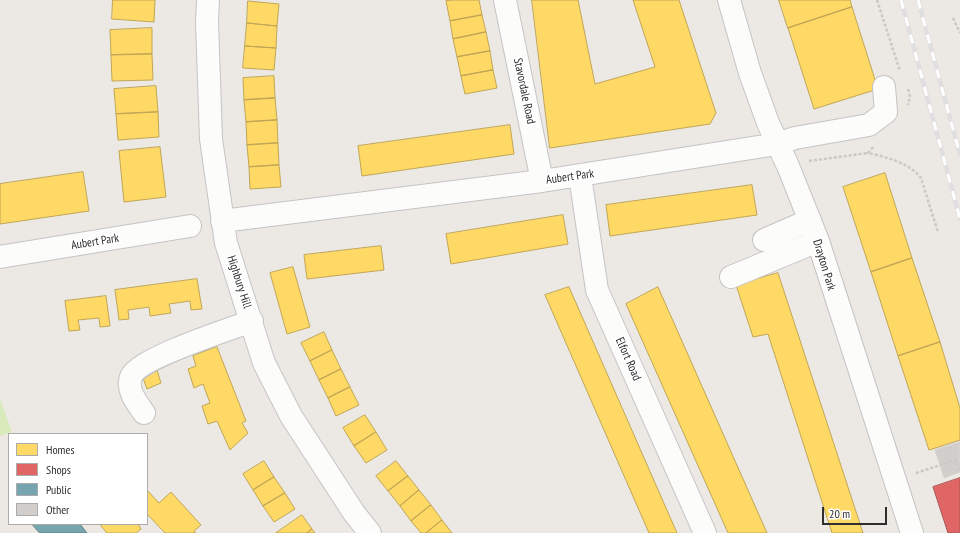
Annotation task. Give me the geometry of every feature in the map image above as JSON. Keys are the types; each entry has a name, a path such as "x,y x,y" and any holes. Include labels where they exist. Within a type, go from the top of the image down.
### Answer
{"street":[{"name":"Highbury Hill","path":"208,0 207,22 211,139 226,243 264,362 291,416 354,513 370,533"},
{"name":"Stavordale Road","path":"505,0 542,181"},
{"name":"Drayton Park","path":"729,0 750,73 777,144 818,241 912,533"},
{"name":"Aubert Park","path":"222,221 580,176 777,144 795,138 869,125 886,112 884,87"},
{"name":"Elfort Road","path":"580,176 597,290 705,533"},
{"path":"764,240 810,220"},
{"name":"Aubert Park","path":"0,257 190,226"},
{"path":"731,277 818,241"},
{"path":"144,413 131,393 131,377 135,371 155,358 252,321"}],"path":[{"path":"954,18 960,33"},
{"path":"821,159 868,153"},
{"path":"895,479 956,460 960,470"}],"green space":[{"path":"0,398 12,432 0,436"}],"building: Homes":[{"path":"113,0 155,0 154,22 112,19"},
{"path":"479,0 482,15 450,21 446,1"},
{"path":"532,0 578,0 595,84 655,67 633,0 679,0 716,113 710,124 550,148"},
{"path":"779,0 850,0 852,7 788,28"},
{"path":"248,1 279,4 277,26 247,23"},
{"path":"852,7 878,89 814,109 788,28"},
{"path":"482,15 486,32 453,39 450,21"},
{"path":"247,23 277,26 276,48 245,46"},
{"path":"152,28 152,54 111,55 110,30"},
{"path":"486,32 490,51 457,57 453,39"},
{"path":"245,46 276,48 274,70 243,68"},
{"path":"490,51 493,70 461,76 457,57"},
{"path":"152,54 153,80 112,81 111,55"},
{"path":"493,70 497,88 465,94 461,76"},
{"path":"274,76 275,98 244,100 243,78"},
{"path":"156,86 158,112 116,114 114,89"},
{"path":"275,98 277,120 246,122 244,100"},
{"path":"158,112 159,137 118,140 116,114"},
{"path":"277,120 278,143 247,145 246,122"},
{"path":"510,125 514,154 362,176 358,146"},
{"path":"278,143 279,165 249,167 247,145"},
{"path":"160,147 166,197 124,202 119,151"},
{"path":"279,165 281,187 250,189 249,167"},
{"path":"83,172 89,211 0,224 0,184"},
{"path":"885,173 912,258 871,272 843,187"},
{"path":"752,185 757,215 610,236 606,205"},
{"path":"563,215 568,244 451,264 446,234"},
{"path":"381,246 384,270 307,279 304,255"},
{"path":"912,258 940,342 898,356 871,272"},
{"path":"293,267 310,327 287,334 270,273"},
{"path":"778,273 863,533 832,533 768,334 753,337 736,285"},
{"path":"197,279 202,309 191,310 190,301 169,304 171,313 150,316 149,307 128,310 129,319 119,320 115,290"},
{"path":"569,287 677,533 649,533 545,295"},
{"path":"658,287 767,533 728,533 626,304"},
{"path":"106,296 110,326 100,327 99,318 78,320 80,330 69,331 65,301"},
{"path":"324,332 332,350 310,361 301,343"},
{"path":"940,342 960,408 960,440 929,450 898,356"},
{"path":"217,347 246,421 242,423 248,433 230,450 217,421 208,424 202,406 210,403 203,384 194,388 188,369 196,366 193,356"},
{"path":"332,350 341,369 319,380 310,361"},
{"path":"341,369 350,387 328,398 319,380"},
{"path":"157,370 161,383 147,389 143,378"},
{"path":"350,387 359,405 336,416 328,398"},
{"path":"365,415 376,432 354,446 343,428"},
{"path":"376,432 387,450 366,463 354,446"},
{"path":"264,461 274,477 253,490 243,474"},
{"path":"396,461 408,476 388,491 376,476"},
{"path":"408,476 419,490 400,506 388,491"},
{"path":"274,477 285,493 263,506 253,490"},
{"path":"419,490 431,505 411,521 400,506"},
{"path":"148,491 159,503 171,492 201,525 194,531 196,533 165,533 148,515"},
{"path":"285,493 295,509 274,522 263,506"},
{"path":"431,505 442,520 426,533 421,533 411,521"},
{"path":"302,515 312,529 307,533 276,533"},
{"path":"442,520 452,533 426,533"},
{"path":"139,525 141,529 136,533 107,533 101,526"},
{"path":"312,529 315,533 307,533"}],"building: Shops":[{"path":"960,478 960,533 948,533 933,487"}],"building: Public":[{"path":"33,525 81,525 87,533 40,533"}],"building: Other":[{"path":"960,442 960,472 944,478 935,450"}],"railway":[{"path":"901,0 960,219"},
{"path":"918,0 960,155"}]}
